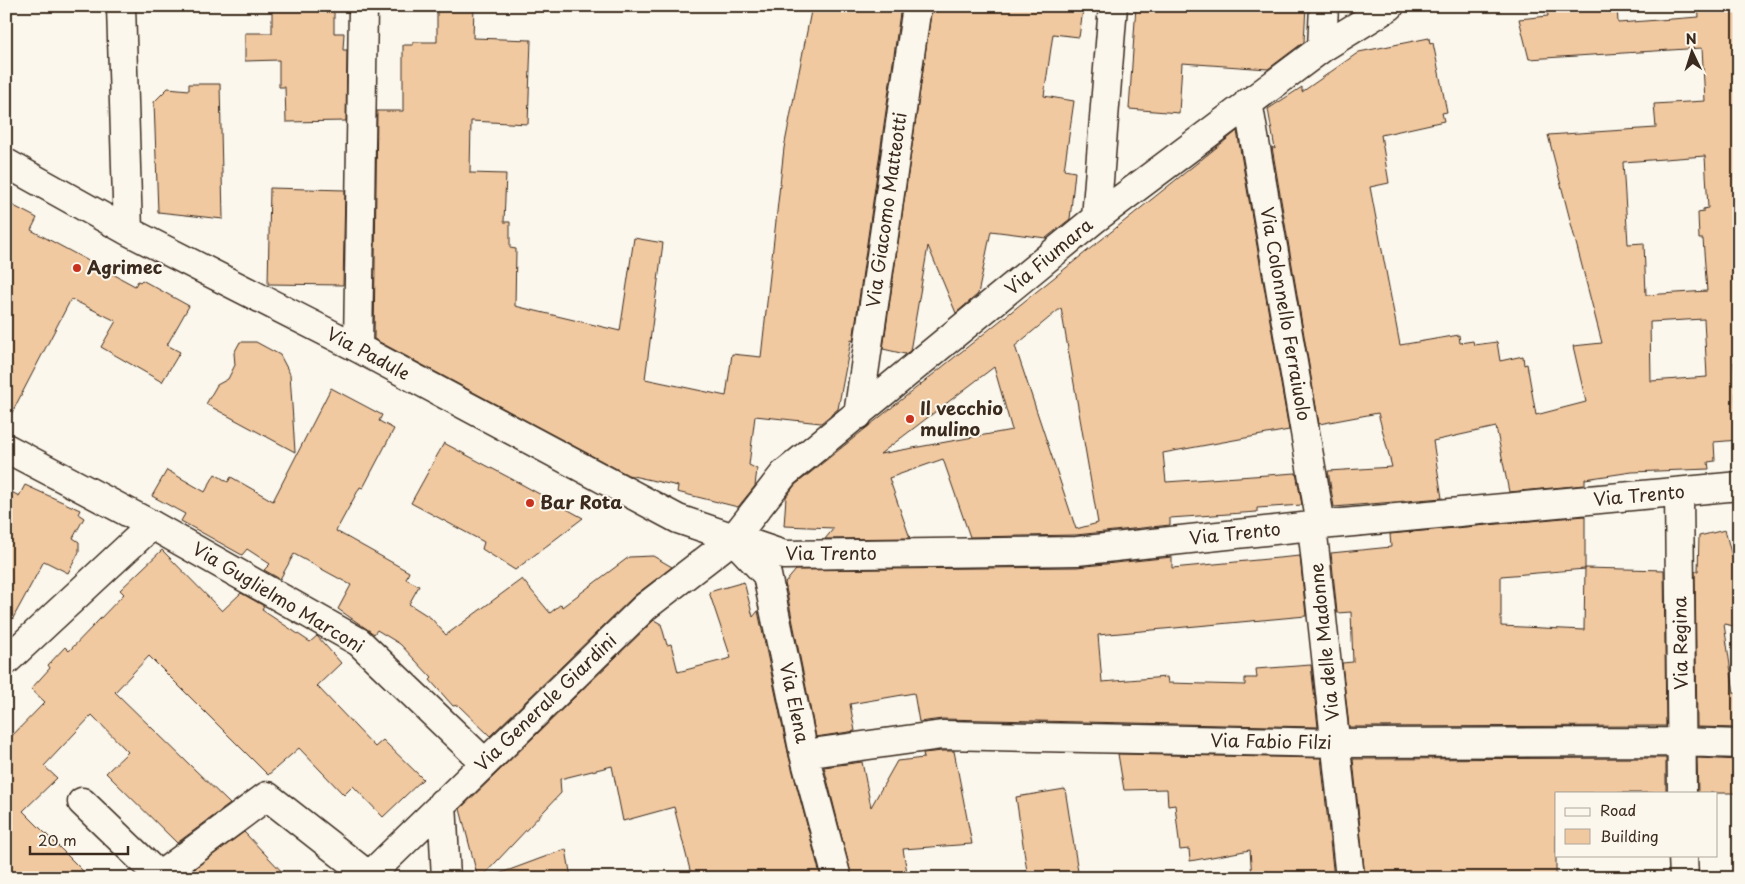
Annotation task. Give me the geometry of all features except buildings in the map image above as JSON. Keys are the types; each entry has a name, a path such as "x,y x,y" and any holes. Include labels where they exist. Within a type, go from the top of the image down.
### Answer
{"street":[{"path":"121,6 128,230"},
{"path":"358,348 363,6"},
{"name":"Via Giacomo Matteotti","path":"858,415 917,6"},
{"path":"1096,218 1114,6"},
{"path":"1322,48 1324,6"},
{"name":"Via Fiumara","path":"733,539 784,474 1096,218 1322,48 1390,6"},
{"name":"Via Colonnello Ferraiuolo","path":"1248,102 1317,526"},
{"name":"Via Padule","path":"6,163 128,230 358,348 678,519 733,539"},
{"name":"Via Guglielmo Marconi","path":"6,448 152,524 359,642 485,763"},
{"name":"Via Trento","path":"733,539 784,556 1077,551 1739,486"},
{"name":"Via Regina","path":"1679,492 1682,792"},
{"path":"6,661 152,524"},
{"name":"Via delle Madonne","path":"1317,526 1350,878"},
{"name":"Via Elena","path":"733,539 767,575 804,754 837,878"},
{"name":"Via Generale Giardini","path":"368,877 645,607 733,539"},
{"name":"Via Fabio Filzi","path":"804,754 942,735 1336,743 1681,742 1739,744"},
{"path":"82,802 160,877 267,796 368,877"},
{"path":"442,803 446,878"},
{"path":"1683,856 1684,878"}],"place":[{"name":"Agrimec","path":"77,268"},
{"name":"Il vecchio mulino","path":"910,419"},
{"name":"Bar Rota","path":"530,503"}]}
